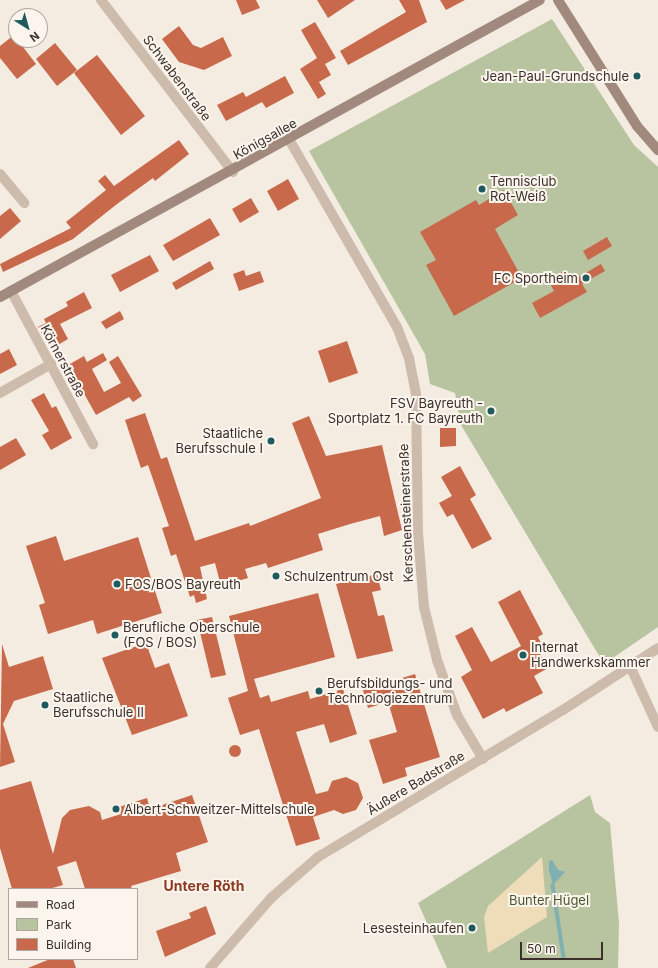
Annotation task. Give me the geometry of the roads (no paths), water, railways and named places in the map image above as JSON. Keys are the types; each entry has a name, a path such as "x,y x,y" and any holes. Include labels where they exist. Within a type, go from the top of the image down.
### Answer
{"main road":[{"name":"Königsallee","path":"0,297 290,141 540,0"},
{"path":"558,0 637,126 658,150"}],"street":[{"name":"Schwabenstraße","path":"101,0 233,172"},
{"name":"Kerschensteinerstraße","path":"290,141 397,327 409,358 416,394 418,533 424,607 437,660 457,715 482,759"},
{"path":"0,174 24,203"},
{"name":"Körnerstraße","path":"11,291 93,444"},
{"path":"0,393 50,364"},
{"name":"Äußere Badstraße","path":"210,968 271,898 318,857 482,759 658,648"},
{"path":"630,666 658,727"}],"water":[{"path":"552,860 558,870 565,872 553,885 549,871 549,861"}],"waterway":[{"path":"553,885 564,958"}],"place":[{"name":"Jean-Paul-Grundschule","path":"637,76"},
{"name":"Tennisclub Rot-Weiß","path":"482,189"},
{"name":"FC Sportheim","path":"586,278"},
{"name":"FSV Bayreuth - Sportplatz 1. FC Bayreuth","path":"491,411"},
{"name":"Staatliche Berufsschule I","path":"271,441"},
{"name":"Schulzentrum Ost","path":"276,576"},
{"name":"FOS/BOS Bayreuth","path":"117,584"},
{"name":"Berufliche Oberschule (FOS / BOS)","path":"115,635"},
{"name":"Internat Handwerkskammer","path":"523,655"},
{"name":"Berufsbildungs- und Technologiezentrum","path":"319,691"},
{"name":"Staatliche Berufsschule II","path":"45,705"},
{"name":"Albert-Schweitzer-Mittelschule","path":"116,809"},
{"name":"Lesesteinhaufen","path":"472,928"}],"district":[{"name":"Untere Röth","path":"204,886"}],"park label":[{"name":"Bunter Hügel","path":"549,900"}]}
